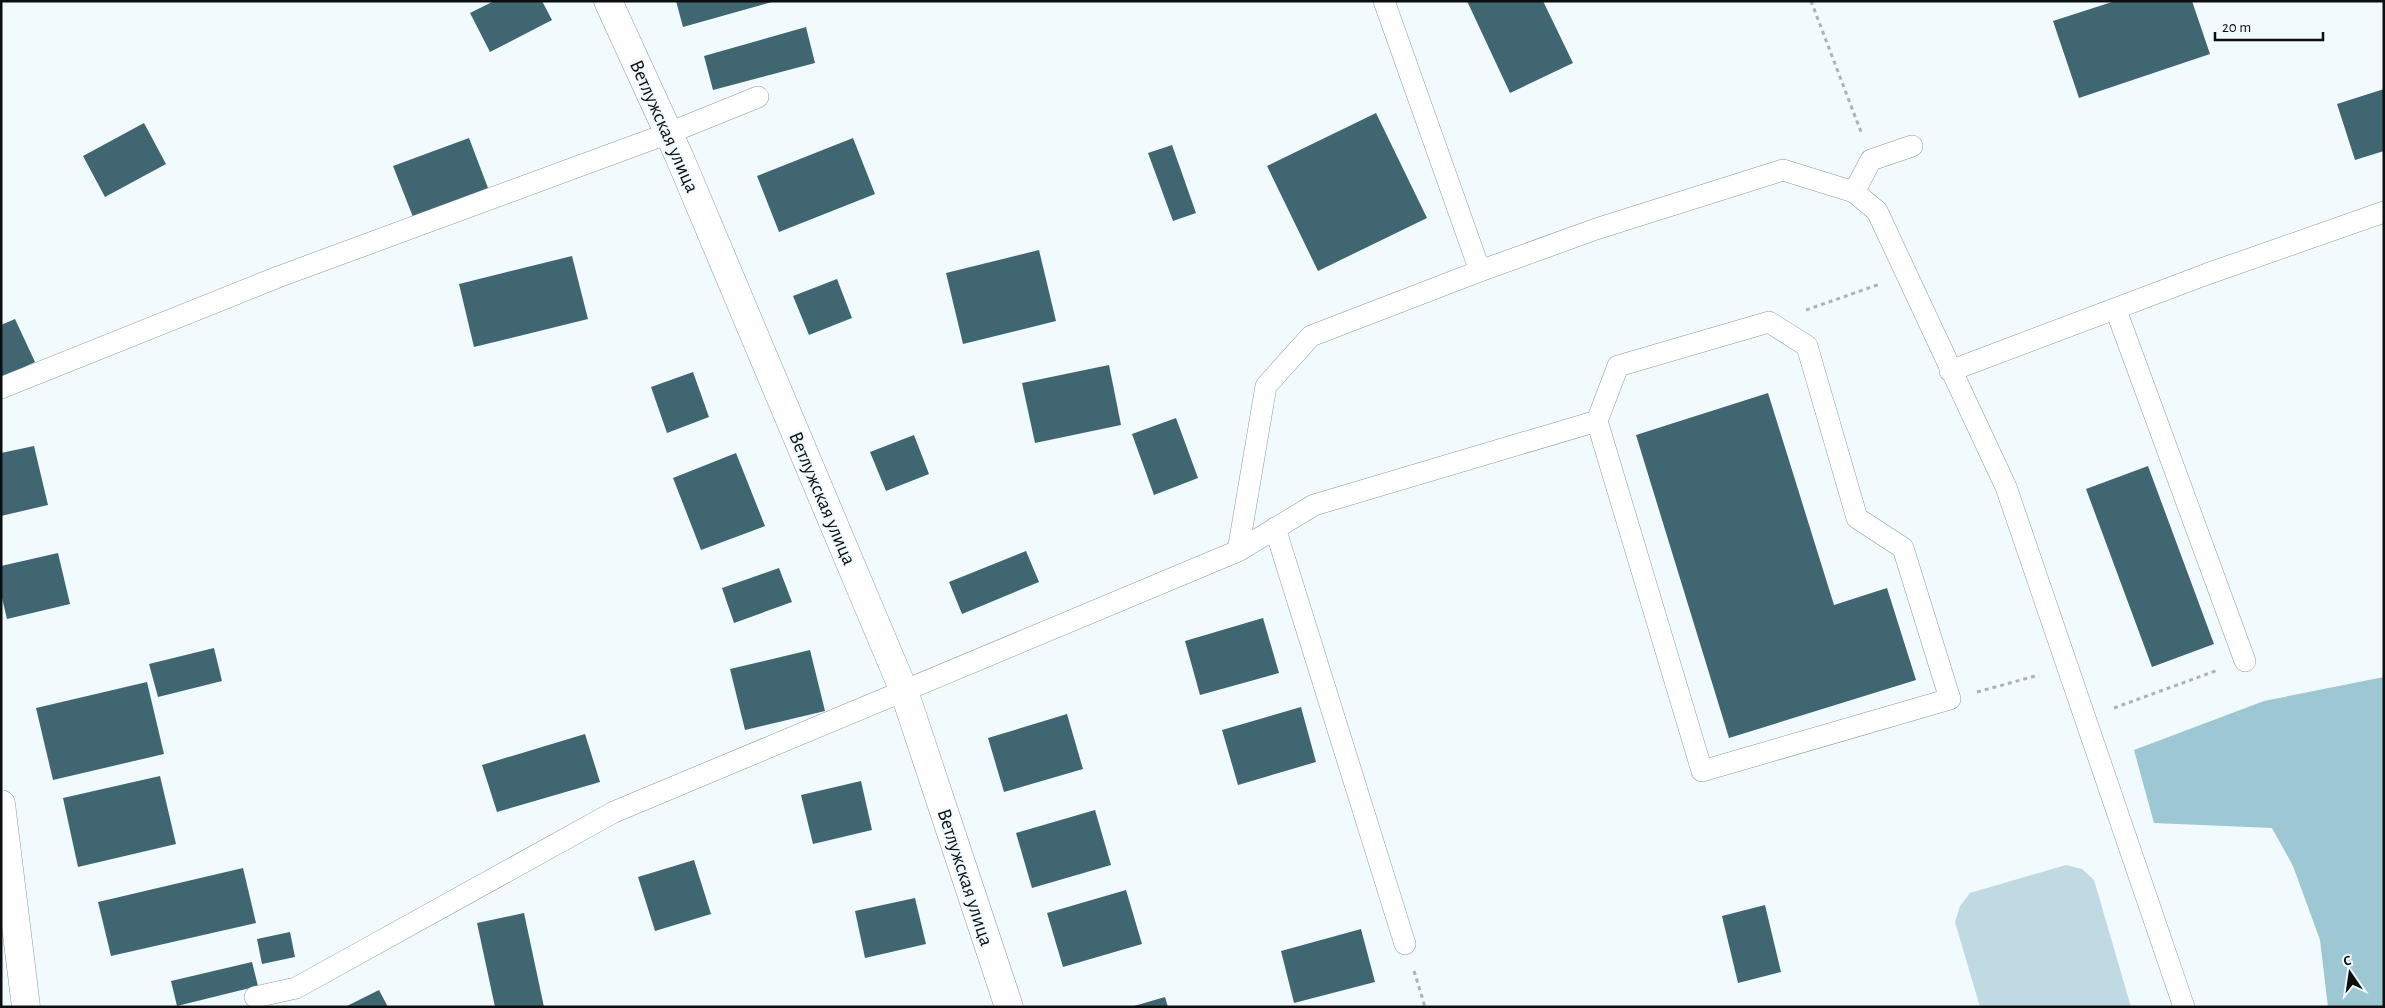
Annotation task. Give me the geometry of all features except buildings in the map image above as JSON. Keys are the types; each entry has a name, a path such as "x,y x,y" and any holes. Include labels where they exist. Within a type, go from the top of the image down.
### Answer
{"street":[{"name":"Ветлужская улица","path":"608,1 669,133 904,691 1009,1007"},
{"path":"1,804 26,1007"}],"lane":[{"path":"1384,1 1480,271"},
{"path":"1,388 278,277 669,133 758,98"},
{"path":"1854,192 1871,160 1912,146"},
{"path":"1238,551 1266,386 1311,336 1596,229 1783,170 1854,192 1877,211 1950,371 2006,487 2184,1007"},
{"path":"1950,371 2116,310 2207,274 2384,212"},
{"path":"2116,310 2245,661"},
{"path":"1770,322 1807,346 1857,518 1903,548 1950,699 1702,771 1597,421 1618,366 1767,324 1770,322"},
{"path":"255,997 296,988 614,812 1238,551 1314,505 1597,421"},
{"path":"1275,528 1405,944"}],"path":[{"path":"1767,324 1885,282"},
{"path":"2085,718 2245,661"},
{"path":"1950,699 2048,672"},
{"path":"1405,944 1425,1007"}],"shaded area":[{"path":"2384,677 2384,1007 2328,1007 2320,940 2293,866 2272,828 2154,823 2134,750 2264,701"},
{"path":"2066,865 2082,869 2094,880 2131,1007 1980,1007 1955,922 1960,906 1970,893"}]}
